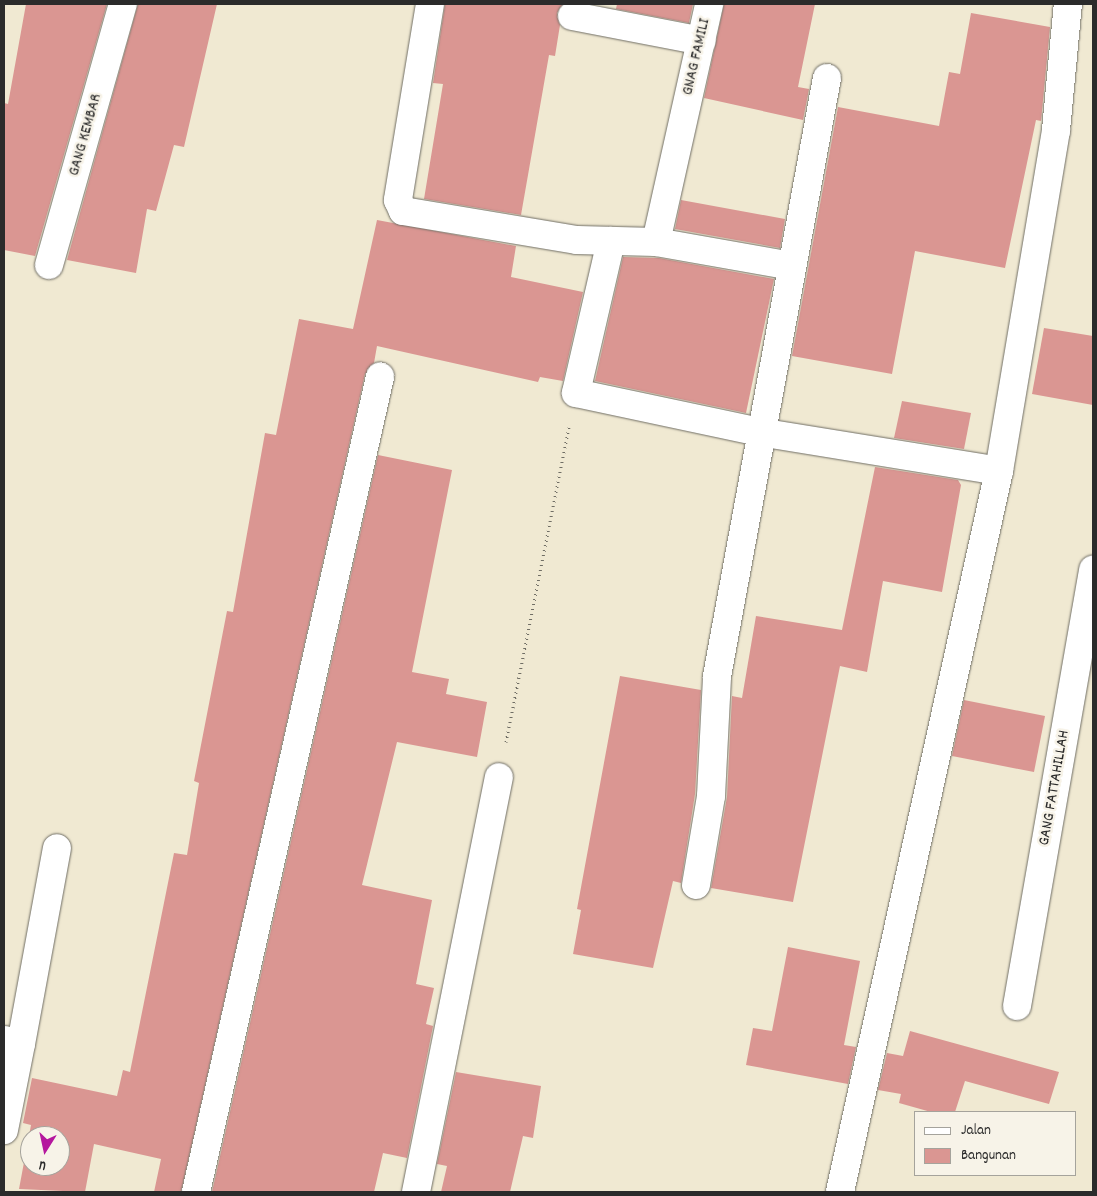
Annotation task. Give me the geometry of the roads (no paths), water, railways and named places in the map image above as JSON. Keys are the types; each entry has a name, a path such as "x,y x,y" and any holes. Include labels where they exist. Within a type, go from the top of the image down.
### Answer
{"street":[{"name":"GANG KEMBAR","path":"49,266 123,4"},
{"path":"430,4 400,207 410,215 611,241 656,242 792,266"},
{"name":"GNAG FAMILI","path":"656,242 709,4"},
{"path":"840,1192 999,471 1056,130 1068,4"},
{"path":"572,16 702,41"},
{"path":"696,885 711,796 717,676 759,432 827,78"},
{"path":"611,241 576,393 759,432 999,471"},
{"path":"196,1192 380,376"},
{"name":"GANG FATTAHILLAH","path":"1017,1006 1093,570"},
{"path":"416,1192 499,777"},
{"path":"4,1130 12,1042 58,848"}]}
